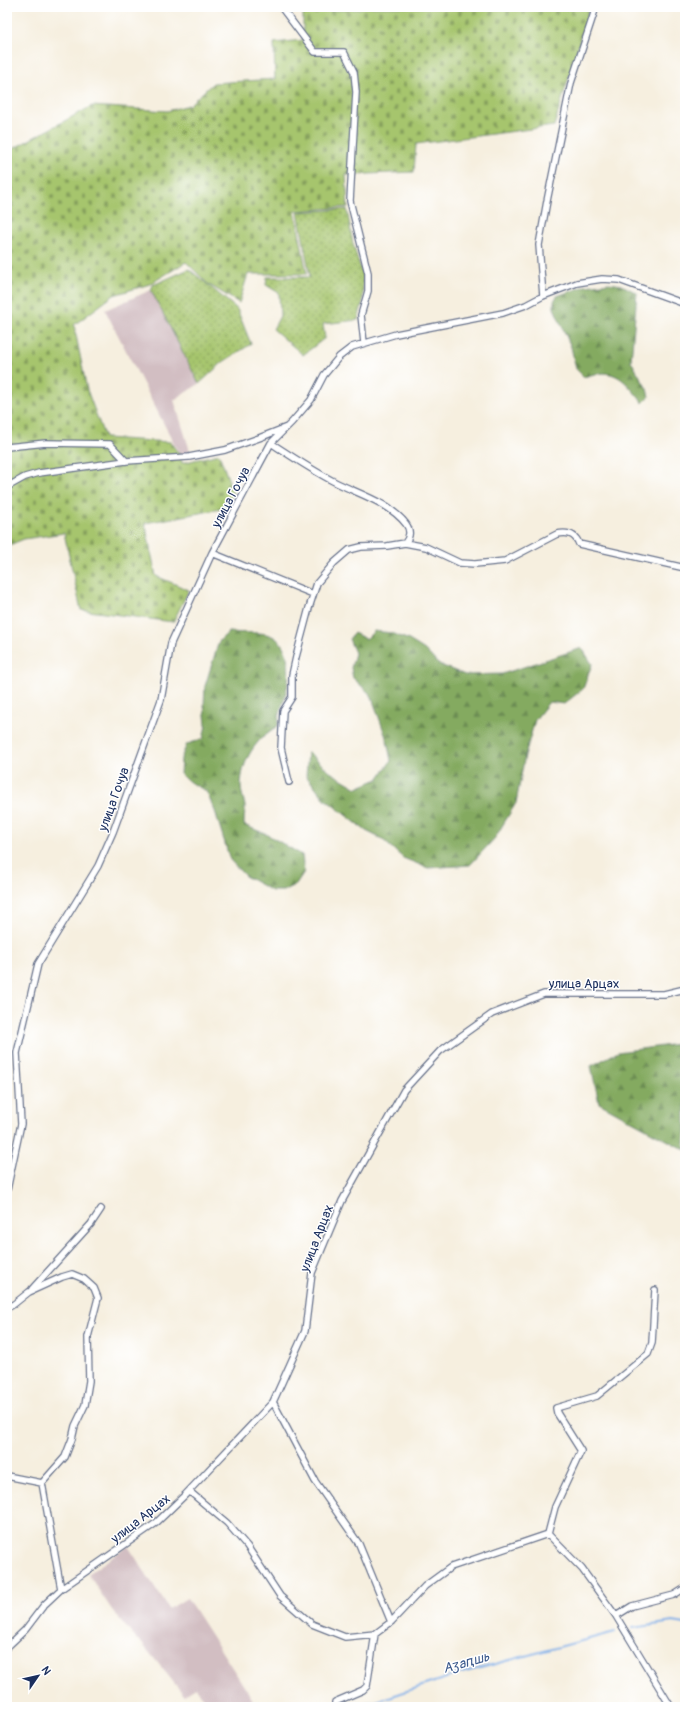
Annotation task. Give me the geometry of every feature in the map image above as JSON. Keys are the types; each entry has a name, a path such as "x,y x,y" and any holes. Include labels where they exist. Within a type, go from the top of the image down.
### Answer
{"street":[{"path":"282,7 315,52 344,52 354,72 356,92 350,201 368,273 368,291 361,316 364,343"},
{"path":"542,296 539,245 547,201 571,83 596,7"},
{"name":"улица Гочуа","path":"7,1190 21,1124 17,1053 38,964 98,866 113,832 161,700 170,643 212,553 270,443 287,427 311,400 324,375 338,358 352,347 424,328 503,313 526,305 542,296 577,283 602,279 619,280 685,304"},
{"path":"7,487 24,477 38,473 126,461 189,457 225,450 287,427"},
{"path":"7,447 46,443 110,444 126,461"},
{"path":"270,443 333,481 380,503 398,516 407,525 410,532 409,538 405,543"},
{"path":"289,782 280,748 283,711 292,697 292,675 317,583 349,550 361,547 387,546 405,543 426,547 460,563 475,564 504,561 557,534 564,533 572,534 577,538 579,544 685,568"},
{"path":"212,553 313,594"},
{"name":"улица Арцах","path":"7,1646 25,1630 44,1605 61,1589 156,1523 189,1491 273,1402 305,1331 312,1273 342,1201 404,1090 440,1052 492,1014 544,994 664,994 685,989"},
{"path":"7,1308 29,1292 91,1224 101,1209"},
{"path":"29,1292 72,1274 84,1279 94,1288 98,1298 88,1336 89,1381 85,1405 75,1426 65,1457 42,1483"},
{"path":"548,1534 555,1508 581,1451 557,1413 556,1408 597,1396 648,1354 652,1343 655,1290"},
{"path":"273,1402 315,1480 359,1544 391,1622"},
{"path":"7,1476 42,1483"},
{"path":"42,1483 61,1589"},
{"path":"189,1491 227,1523 247,1546 280,1596 312,1624 345,1638 375,1634 391,1622 425,1586 451,1567 548,1534"},
{"path":"548,1534 582,1569 616,1616 671,1707"},
{"path":"616,1616 632,1606 674,1595 685,1588"},
{"path":"335,1705 363,1690 367,1686 375,1634"}],"shaded area":[{"path":"151,290 199,384 174,400 191,454 180,455 105,310"},
{"path":"128,1546 169,1609 187,1598 253,1700 229,1707 210,1707 196,1688 184,1695 139,1640 137,1640 112,1610 88,1574"}],"green space":[{"path":"364,7 590,7 554,126 416,144 414,172 346,175 348,207 295,211 307,274 248,274 239,303 208,284 186,262 150,284 114,295 74,325 87,390 105,438 170,442 180,455 182,463 219,454 233,492 227,508 145,523 156,576 189,590 173,622 81,610 64,533 24,539 7,546 7,152 92,106 167,111 189,105 213,83 275,79 274,43 303,40 303,12 357,9"},
{"path":"347,209 353,244 363,276 363,301 358,320 323,324 325,338 303,355 273,329 280,316 279,293 266,285 267,277 310,277 298,212"},
{"path":"189,269 237,309 251,344 223,362 199,384 151,290 153,285"},
{"path":"609,283 622,285 637,293 631,361 647,389 649,397 643,403 618,377 612,374 604,373 584,377 576,369 571,347 554,308 554,301 557,296 585,286"},
{"path":"374,631 392,633 409,640 425,650 438,664 465,675 502,674 582,648 592,664 583,689 564,704 549,702 535,720 525,755 516,803 495,838 470,865 428,868 403,858 382,839 366,831 325,799 306,776 308,752 330,772 357,788 378,779 391,761 387,740 371,695 353,678 351,668 355,653 349,639 354,633 366,639"},
{"path":"229,632 263,633 274,637 285,650 287,658 288,685 278,726 263,737 251,751 244,768 241,787 245,806 244,825 268,835 302,855 304,872 296,884 283,891 272,891 245,876 230,860 215,811 206,791 191,783 180,774 181,758 187,744 203,739 206,725 204,705 205,686 219,641"},
{"path":"685,1043 685,1150 599,1103 591,1066 618,1052"}],"waterway":[{"name":"Аӡаԥшь","path":"633,1628 673,1622 685,1624"},
{"name":"Аӡаԥшь","path":"322,1707 374,1702 458,1674 615,1632"}]}
